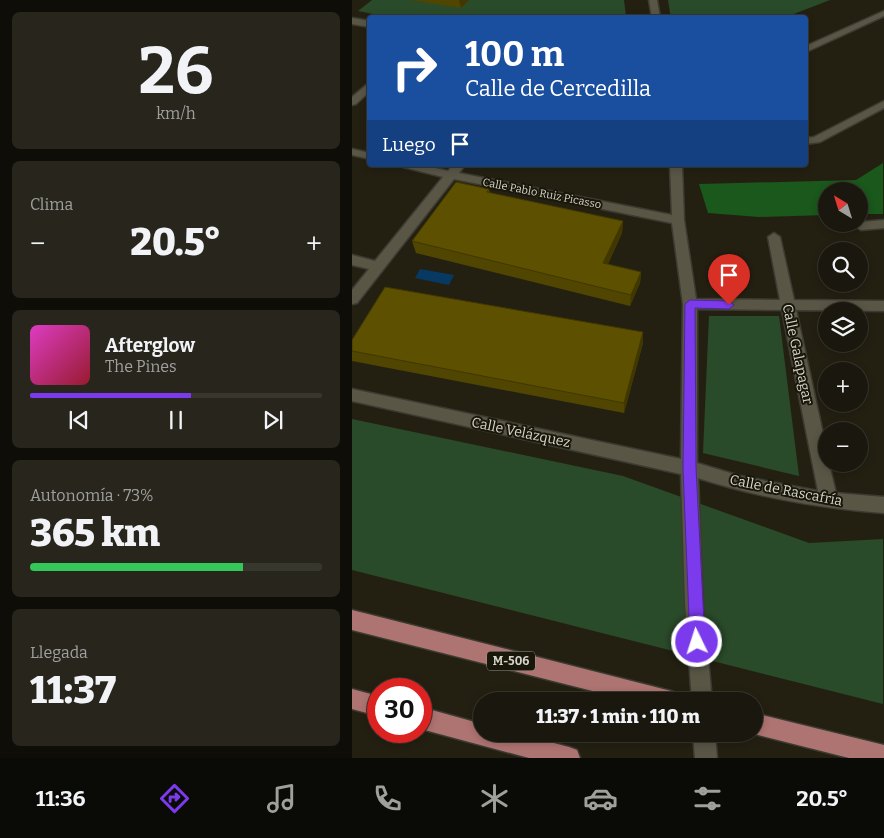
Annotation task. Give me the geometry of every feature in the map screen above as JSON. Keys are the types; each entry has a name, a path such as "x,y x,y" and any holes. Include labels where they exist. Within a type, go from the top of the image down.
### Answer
{"main road":[{"name":"M-506","path":"352,620 635,692"},
{"path":"352,699 367,703"},
{"path":"432,721 569,758"},
{"path":"763,725 884,756"}],"street":[{"path":"653,0 656,15"},
{"path":"808,49 884,13"},
{"path":"352,21 367,24"},
{"path":"352,102 367,88"},
{"path":"808,141 816,140 884,104"},
{"path":"352,152 367,155"},
{"name":"Calle Pablo Ruiz Picasso","path":"415,167 451,176 678,220"},
{"path":"352,299 458,167"},
{"path":"676,167 678,220 690,304 689,468 694,603 701,692"},
{"path":"868,225 884,224"},
{"name":"Calle Galapagar","path":"774,237 829,501"},
{"path":"352,260 378,266"},
{"path":"690,304 884,306"},
{"name":"Calle Velázquez","path":"352,395 689,468"},
{"name":"Calle de Rascafría","path":"689,468 740,484 829,501 884,505"},
{"path":"705,742 706,758"}],"green space":[{"path":"372,0 624,0 626,15 378,15 358,11"},
{"path":"668,0 830,0 791,15 670,15"},
{"path":"883,163 883,214 868,214 868,182 818,182 818,215 759,217 708,213 699,184 856,180"},
{"path":"709,316 779,316 799,476 703,453"},
{"path":"352,419 623,476 809,543 883,539 883,704 352,570"}],"water":[{"path":"420,269 454,275 449,285 415,278"}],"building":[{"path":"456,182 489,189 487,192 623,221 603,263 641,272 631,295 412,241"},
{"path":"385,287 643,332 624,403 352,351 352,340"}],"route":[{"path":"697,642 689,468 690,304 729,305"}]}
